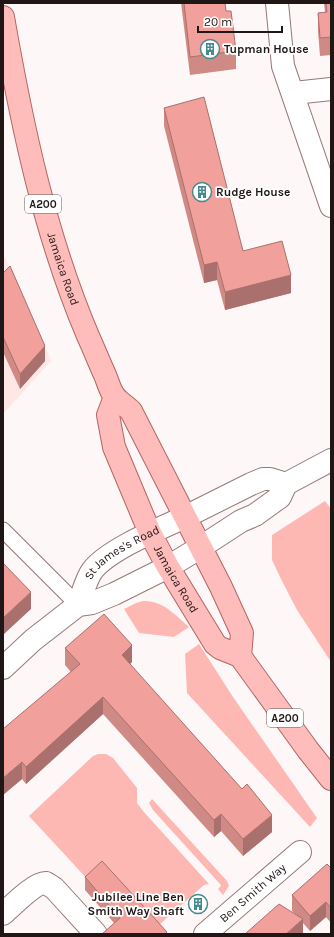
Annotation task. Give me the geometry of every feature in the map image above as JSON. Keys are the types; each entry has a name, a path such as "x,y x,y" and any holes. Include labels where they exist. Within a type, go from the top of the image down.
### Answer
{"main road":[{"name":"Jamaica Road","path":"3,17 18,98 40,193 65,278 115,397 131,411 201,547 242,633 240,656 220,648 215,644 168,567 150,533 114,447 108,415 115,397"},
{"name":"A200","path":"240,656 308,750 331,779"}],"street":[{"path":"277,3 284,66 331,206"},
{"path":"294,93 331,89"},
{"path":"286,484 331,460"},
{"name":"St James's Road","path":"3,668 33,640 78,605 92,603 114,594 168,567 280,498 286,484 270,479 263,479 150,533 114,553 100,563 91,572 78,605"},
{"name":"Ben Smith Way","path":"204,934 300,852"},
{"path":"3,914 32,889 39,884 46,883 54,888 96,934"}],"lane":[{"path":"3,530 78,605"}],"shaded area":[{"path":"3,253 51,361 3,414"},
{"path":"325,501 331,509 331,662 297,610 272,560 272,535"},
{"path":"143,601 150,601 163,606 174,613 189,627 174,637 139,633 124,609"},
{"path":"199,644 233,697 317,818 310,827 187,693 185,654"},
{"path":"98,754 106,754 113,758 137,788 137,803 143,811 209,884 204,885 159,925 91,883 29,816 93,756"},
{"path":"152,799 227,881 229,886 223,895 218,889 221,886 220,884 153,810 149,803"}],"building":[{"name":"Tupman House","path":"184,3 225,3 226,11 231,11 236,51 190,57"},
{"path":"326,3 331,3 331,37 320,38 318,13 327,12"},
{"name":"Rudge House","path":"204,97 243,251 282,241 291,275 225,292 217,262 204,265 164,108"},
{"path":"10,266 45,346 20,374 3,337 3,271 4,272"},
{"path":"3,563 31,592 3,618"},
{"path":"104,614 132,645 122,655 242,789 247,784 272,815 243,839 221,814 214,820 103,697 26,767 22,762 3,778 3,729 80,664 65,648"},
{"path":"102,861 167,932 165,934 102,934 120,918 85,877"},
{"path":"327,864 331,868 331,908 326,902 310,916 292,895"},
{"path":"279,904 303,919 286,934 245,934"}],"place":[{"name":"Tupman House","path":"210,49"},
{"name":"Rudge House","path":"202,192"},
{"name":"Jubilee Line Ben Smith Way Shaft","path":"198,904"}]}
